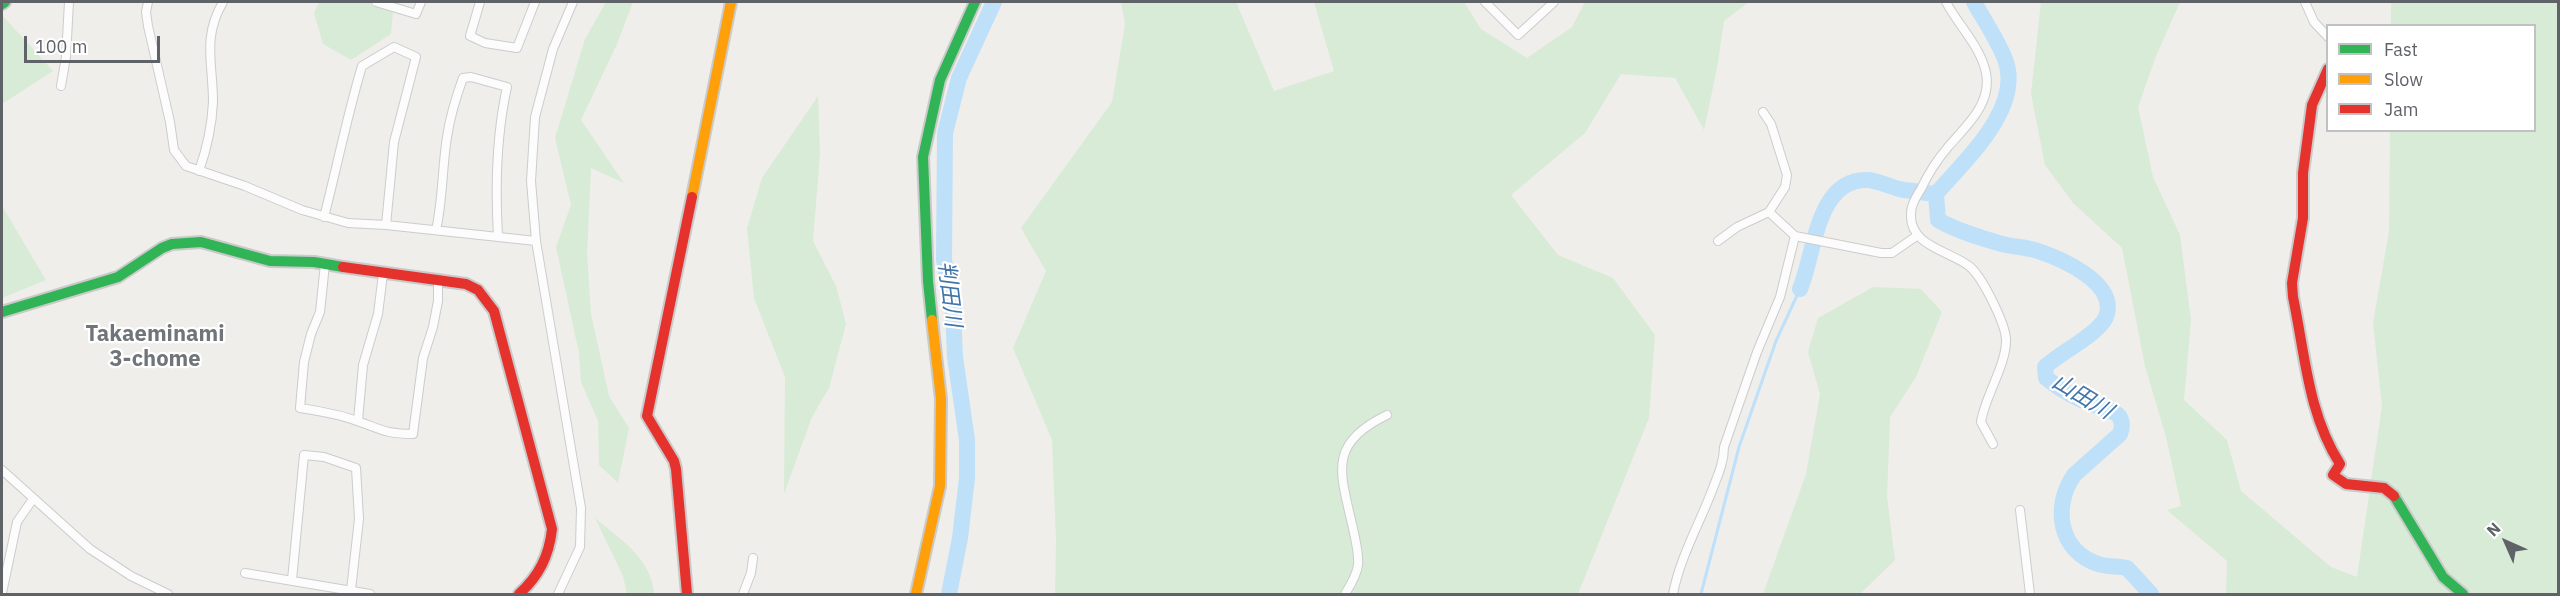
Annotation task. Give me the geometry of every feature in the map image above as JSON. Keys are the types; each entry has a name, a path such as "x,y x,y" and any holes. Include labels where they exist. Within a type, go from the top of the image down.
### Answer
{"street":[{"path":"61,86 66,57 69,2"},
{"path":"148,2 146,12 148,26 170,122 174,150 186,166 324,217 348,223 536,241"},
{"path":"199,171 207,147 212,115 209,39 223,2"},
{"path":"376,2 416,14 421,2"},
{"path":"480,2 470,36 485,43 517,48 535,2"},
{"path":"558,594 580,548 581,507 536,241 531,181 535,117 553,49 573,2"},
{"path":"687,594 676,469 674,461 647,416 731,2"},
{"path":"916,594 938,497 941,446 941,399 928,281 923,157 939,80 975,2"},
{"path":"1485,2 1518,35 1554,2"},
{"path":"1946,2 1978,53 1986,72 1988,89 1982,104 1935,163 1913,204 1910,216 1918,235 1930,245 1968,265 1977,274 2004,329 2006,341 1981,422 1993,444"},
{"path":"2305,2 2314,22 2326,35"},
{"path":"324,217 335,176 343,131 362,66 394,47 416,57 394,142 386,225"},
{"path":"2326,74 2312,105 2304,173 2303,218 2292,283 2314,402 2327,446 2340,465 2333,475 2346,484 2384,488 2391,492 2443,578 2463,594"},
{"path":"436,230 452,115 463,78 471,77 507,87 500,119 495,184 498,236"},
{"path":"1718,241 1737,227 1769,212 1785,187 1787,175 1771,124 1763,112"},
{"path":"1769,212 1795,236 1881,253 1892,253 1918,235"},
{"path":"1673,594 1677,575 1724,458 1724,447 1757,352 1780,297 1795,236"},
{"path":"2,312 118,278 162,248 172,244 201,242 270,261 325,264 466,284 478,290 494,312 552,529 551,544 540,573 519,594"},
{"path":"325,264 320,312 311,334 304,362 300,408 358,421 391,434 413,434 423,358 438,301 438,280"},
{"path":"358,421 363,365 378,314 383,274"},
{"path":"1345,594 1358,567 1358,553 1343,478 1342,455 1349,442 1359,432 1387,415"},
{"path":"292,580 304,455 324,457 356,468 359,519 351,590"},
{"path":"2,470 90,549 131,576 168,594"},
{"path":"2,593 17,522 33,499"},
{"path":"2020,510 2030,594"},
{"path":"743,594 751,573 753,558"},
{"path":"245,573 370,594"}],"green space":[{"path":"319,2 371,2 393,11 391,34 351,60 323,44 314,13"},
{"path":"606,2 633,2 617,44 581,120 624,183 591,168 587,254 591,314 609,396 629,428 618,483 599,465 598,421 581,382 579,353 556,247 571,205 555,138 585,39"},
{"path":"1121,2 1236,2 1274,91 1334,71 1314,2 1464,2 1481,29 1527,58 1572,27 1585,2 1749,2 1724,21 1704,130 1675,78 1621,74 1585,133 1511,195 1558,255 1613,278 1655,335 1649,418 1578,594 1055,594 1056,541 1052,440 1013,348 1046,271 1021,228 1112,102 1125,24"},
{"path":"2041,2 2180,2 2156,56 2138,107 2153,177 2180,235 2191,320 2184,400 2227,440 2241,491 2331,567 2357,577 2382,406 2373,323 2389,231 2390,132 2536,132 2536,24 2391,24 2391,2 2558,2 2558,594 2226,594 2227,561 2167,510 2181,506 2166,437 2145,366 2122,248 2073,203 2045,165 2031,94"},
{"path":"2,15 53,71 2,104"},
{"path":"818,96 820,153 813,241 836,286 846,324 829,388 812,417 784,494 785,377 754,298 747,228 762,178"},
{"path":"2,206 46,280 2,298"},
{"path":"1873,287 1921,289 1942,312 1916,377 1890,417 1887,497 1895,560 1860,594 1763,594 1806,474 1820,394 1808,352 1818,318"},
{"path":"595,518 624,542 641,560 652,582 654,594 627,594 623,576"}],"waterway":[{"name":"判田川","path":"949,594 960,538 967,478 967,440 955,357 953,309 944,260 945,133 959,78 994,2"},
{"path":"1936,194 1988,132 1999,115 2006,96 2009,78 2005,59 1974,2"},
{"path":"1800,289 1820,221 1828,204 1838,191 1851,183 1868,180 1904,190 1936,194"},
{"name":"山田川","path":"1936,194 1938,220 1978,237 2034,250 2060,260 2095,282 2103,292 2107,302 2107,314 2104,321 2098,328 2045,367 2046,378 2052,383 2080,399 2115,413 2122,423 2120,434 2074,475 2067,487 2063,501 2063,527 2067,539 2085,558 2101,565 2127,568 2151,594"},
{"path":"1701,594 1739,447 1776,341 1800,289"}],"traffic: fast":[{"path":"932,320 928,281 923,157 940,80 975,2"},
{"path":"2,312 118,277 162,248 172,244 201,242 270,261 314,262 343,267"},
{"path":"2394,496 2443,577 2463,594"}],"traffic: slow":[{"path":"692,197 731,2"},
{"path":"916,594 940,486 941,399 932,320"}],"traffic: jam":[{"path":"2326,74 2312,105 2303,173 2303,218 2292,283 2293,297 2314,404 2329,445 2340,464 2333,475 2346,484 2384,488 2394,496"},
{"path":"687,594 676,469 674,461 647,416 692,197"},
{"path":"343,267 466,284 478,290 494,311 552,529 542,565 519,594"}],"district":[{"name":"Takaeminami 3-chome","path":"155,348"}]}
